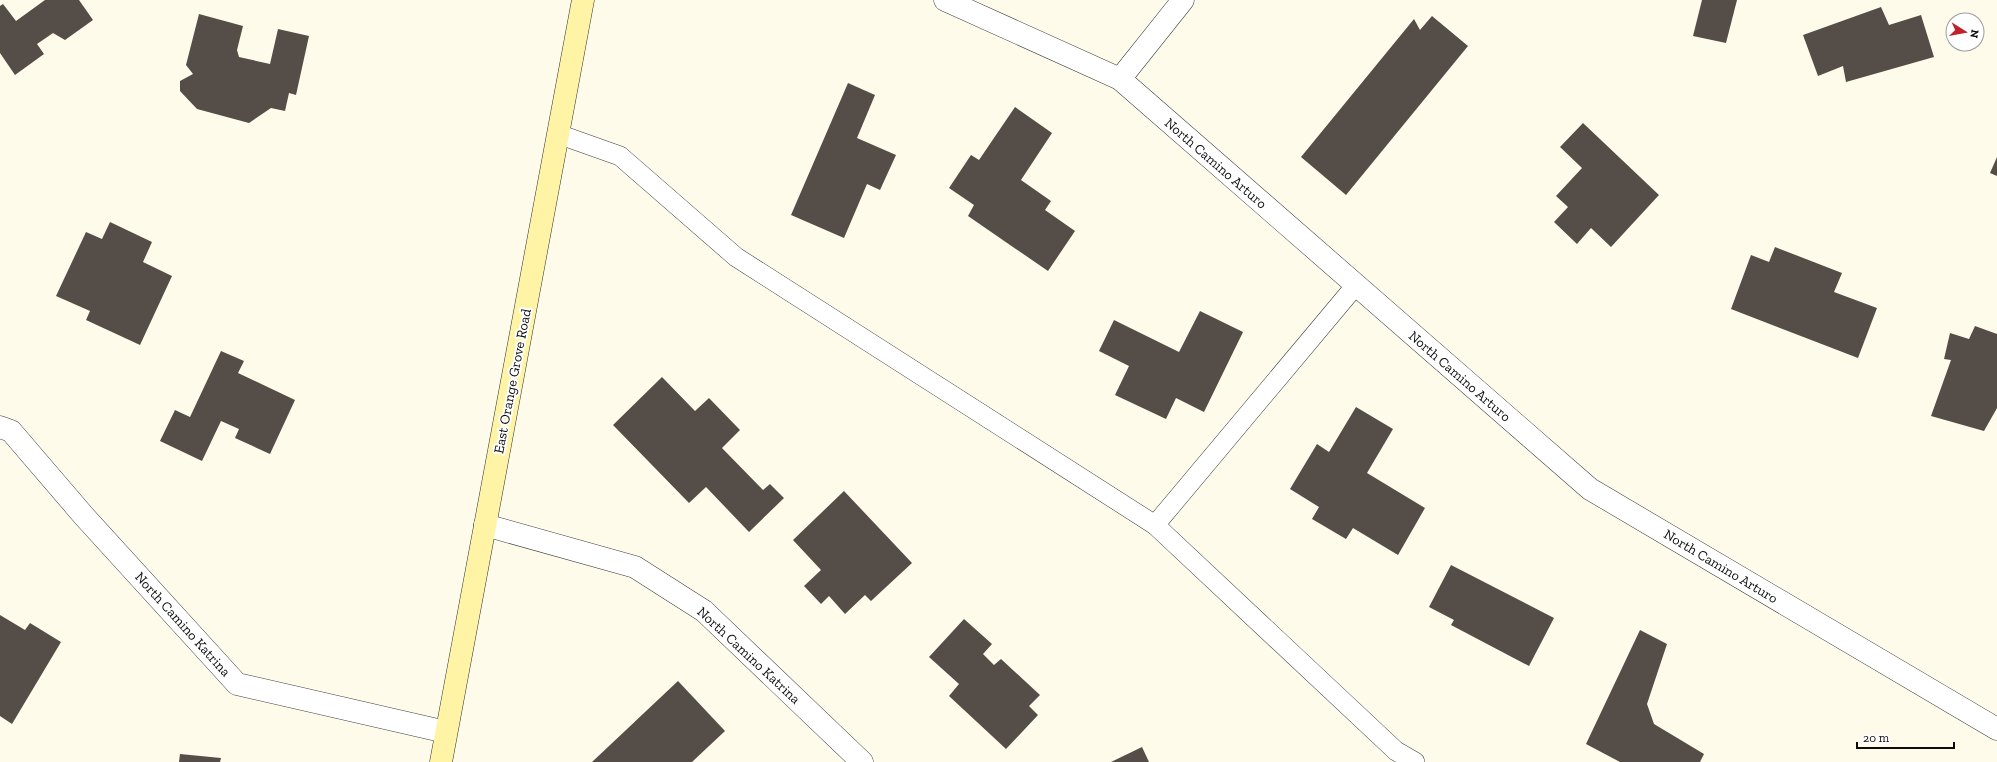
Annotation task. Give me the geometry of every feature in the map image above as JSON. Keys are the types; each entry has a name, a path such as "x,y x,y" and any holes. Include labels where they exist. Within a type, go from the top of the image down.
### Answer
{"main road":[{"name":"East Orange Grove Road","path":"441,762 583,0"}],"street":[{"name":"North Camino Arturo","path":"945,0 1120,79 1590,489 1997,729"},
{"path":"1120,79 1182,0"},
{"name":"North Camino Katrina","path":"0,427 11,431 83,515 237,684 446,732"},
{"name":"North Camino Katrina","path":"485,525 635,567 704,611 862,762"}],"lane":[{"path":"558,134 620,156 736,257 1155,525 1396,751 1415,762"},
{"path":"1155,525 1356,286"}],"building":[{"path":"45,0 79,0 93,20 65,40 53,33 37,44 44,54 15,75 0,53 0,6 3,4 16,21"},
{"path":"1702,0 1737,0 1726,43 1693,36"},
{"path":"1881,7 1889,25 1921,15 1934,57 1846,82 1843,66 1818,76 1803,35"},
{"path":"199,14 243,26 237,50 239,57 270,64 278,29 309,36 296,95 289,93 285,111 271,108 249,123 197,109 180,91 180,81 193,74 186,65"},
{"path":"1432,16 1468,46 1346,195 1301,157 1414,19 1420,30"},
{"path":"848,83 875,95 857,138 896,155 880,190 867,184 844,238 791,215"},
{"path":"1015,107 1052,133 1021,180 1051,201 1045,210 1075,231 1048,271 968,216 974,205 949,188 971,155 979,160"},
{"path":"1583,123 1659,195 1611,247 1591,228 1577,244 1554,222 1568,207 1556,196 1582,168 1560,147"},
{"path":"1997,157 1997,176 1990,173"},
{"path":"110,222 152,242 143,262 172,276 140,345 86,320 90,311 56,296 86,232 102,239"},
{"path":"1775,247 1842,273 1834,292 1877,308 1858,358 1731,309 1751,255 1769,262"},
{"path":"1200,311 1243,332 1204,412 1176,398 1166,419 1115,395 1129,366 1099,351 1114,320 1179,352"},
{"path":"1975,326 1997,334 1997,408 1984,431 1931,416 1951,360 1944,359 1950,333 1969,339"},
{"path":"221,351 244,361 238,373 295,400 270,454 235,438 239,429 221,421 202,461 160,441 175,410 190,417"},
{"path":"662,377 695,411 709,398 740,430 722,448 763,490 770,484 784,498 749,532 706,487 689,503 613,425"},
{"path":"1356,407 1393,429 1367,473 1425,508 1398,555 1353,528 1346,539 1312,519 1319,507 1290,489 1317,444 1329,452"},
{"path":"844,491 912,563 871,601 865,595 845,614 829,596 821,604 804,586 821,570 793,540"},
{"path":"1451,565 1554,618 1529,666 1451,625 1454,620 1429,607"},
{"path":"0,615 25,630 30,623 61,642 12,724 0,716"},
{"path":"964,619 992,644 983,654 994,665 1001,659 1040,695 1029,706 1038,715 1006,749 949,696 959,684 929,657"},
{"path":"1640,630 1667,644 1647,704 1654,724 1704,754 1700,762 1620,762 1586,744"},
{"path":"678,681 725,731 692,762 592,762"},
{"path":"1142,747 1149,762 1111,762"},
{"path":"180,754 221,758 220,762 179,762"}]}
